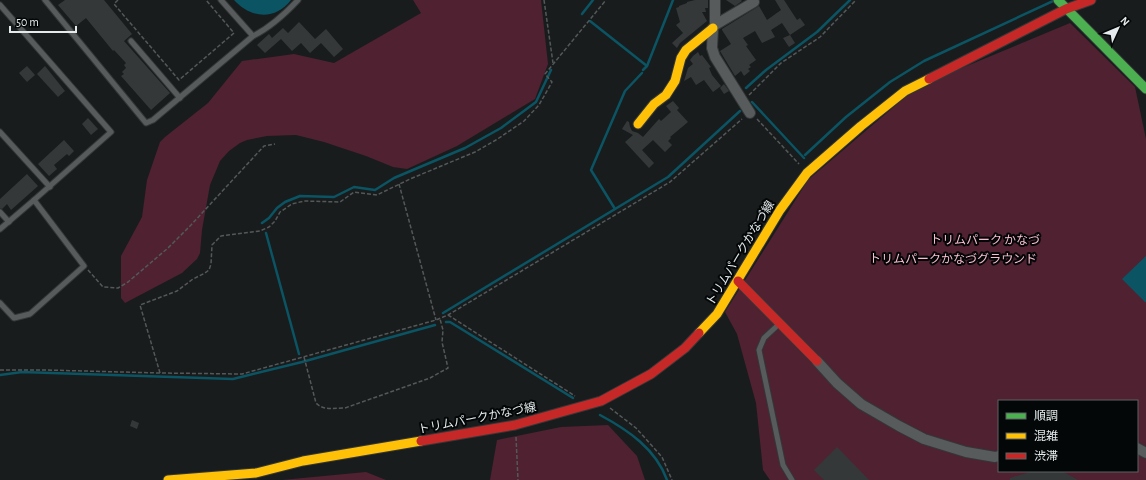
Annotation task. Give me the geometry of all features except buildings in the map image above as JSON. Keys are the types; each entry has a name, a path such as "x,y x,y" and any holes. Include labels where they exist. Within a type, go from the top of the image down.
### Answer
{"main road":[{"path":"1058,0 1146,89"},
{"name":"トリムパークかなづ線","path":"168,480 256,473 303,461 515,425 601,401 651,374 685,348 717,314 780,210 807,173 861,126 905,91 1066,8 1091,0"},
{"path":"638,124 654,104 666,95 675,82 681,58 686,50 714,26"},
{"path":"738,281 817,361"}],"street":[{"path":"715,0 712,48 715,57 752,114"},
{"path":"714,26 754,1"},
{"path":"817,361 861,404 906,430 924,439 966,452 995,458 998,456"}],"lane":[{"path":"45,0 146,122 153,120 253,36 268,28 285,14 298,0"},
{"path":"221,0 253,36"},
{"path":"0,6 110,132 50,187 0,229"},
{"path":"131,41 180,98"},
{"path":"0,132 50,187"},
{"path":"0,302 14,318 30,314 84,266 34,200"},
{"path":"0,212 9,222"},
{"path":"780,322 764,338 759,350 783,465 792,480"}],"path":[{"path":"118,0 114,4 179,80 234,33 206,0"},
{"path":"544,0 553,63"},
{"path":"160,373 140,305 177,291 193,279 209,270 211,264 212,245 221,236 260,231 269,227 280,212 292,204 304,201 340,202 354,192 377,195 399,184 475,152 496,140 524,121 539,105 552,82 545,74 606,0"},
{"path":"747,97 781,63 820,37 856,0"},
{"path":"0,370 242,374 440,319 670,182 752,114 807,173"},
{"path":"84,266 103,287 118,288 128,282 168,248 264,146 275,144"},
{"path":"399,184 436,320"},
{"path":"448,315 574,396"},
{"path":"304,357 316,403 320,407 330,409 345,408 430,378 448,368 442,342 443,330 440,319"},
{"path":"601,401 636,428 662,457 672,480"},
{"path":"515,425 518,480"}],"green space":[{"path":"413,0 541,0 548,64 535,99 457,146 407,169 393,167 324,142 296,135 267,136 240,143 229,151 220,161 210,185 202,230 200,253 197,259 182,273 125,303 121,298 121,256 142,217 147,180 160,142 208,103 242,61 294,54 334,63 421,13"},
{"name":"トリムパーク かなづ","path":"1070,23 1135,87 1146,139 1146,480 770,480 763,470 756,403 737,334 725,312 808,180 909,94 933,80"},
{"path":"608,425 637,456 645,480 490,480 497,440 561,427"},
{"path":"366,472 386,480 282,480"}],"water":[{"path":"234,0 291,0 285,7 278,11 262,15 247,11"},
{"path":"1146,256 1146,302 1145,302 1122,279"}],"waterway":[{"path":"582,14 593,0"},
{"path":"647,66 673,0"},
{"path":"746,88 766,70 817,32 850,0"},
{"path":"805,155 846,117 890,82 924,61 1053,1"},
{"path":"590,21 647,66 643,70"},
{"path":"262,223 285,202 300,196 334,197 354,187 375,190 394,178 465,148 501,128 536,102 551,70"},
{"path":"615,209 591,170 625,91 642,73"},
{"path":"752,102 804,158"},
{"path":"443,313 668,177 740,111"},
{"path":"266,233 299,354"},
{"path":"446,322 450,322 573,398"},
{"path":"0,375 22,372 233,379 302,362 435,325"},
{"path":"600,415 621,427 640,442 656,459 667,480"}],"traffic: fast":[{"path":"1058,0 1146,89"}],"traffic: slow":[{"path":"638,124 654,104 666,95 675,81 681,58 686,50 713,28"},
{"path":"699,333 717,314 780,210 807,173 861,126 905,91 929,79"},
{"path":"168,480 256,473 303,461 421,441"}],"traffic: jam":[{"path":"929,79 1066,9 1091,0"},
{"path":"738,281 817,361"},
{"path":"421,441 515,425 601,401 651,374 685,348 699,333"}],"park label":[{"name":"トリムパークかなづグラウンド","path":"953,259"}]}
